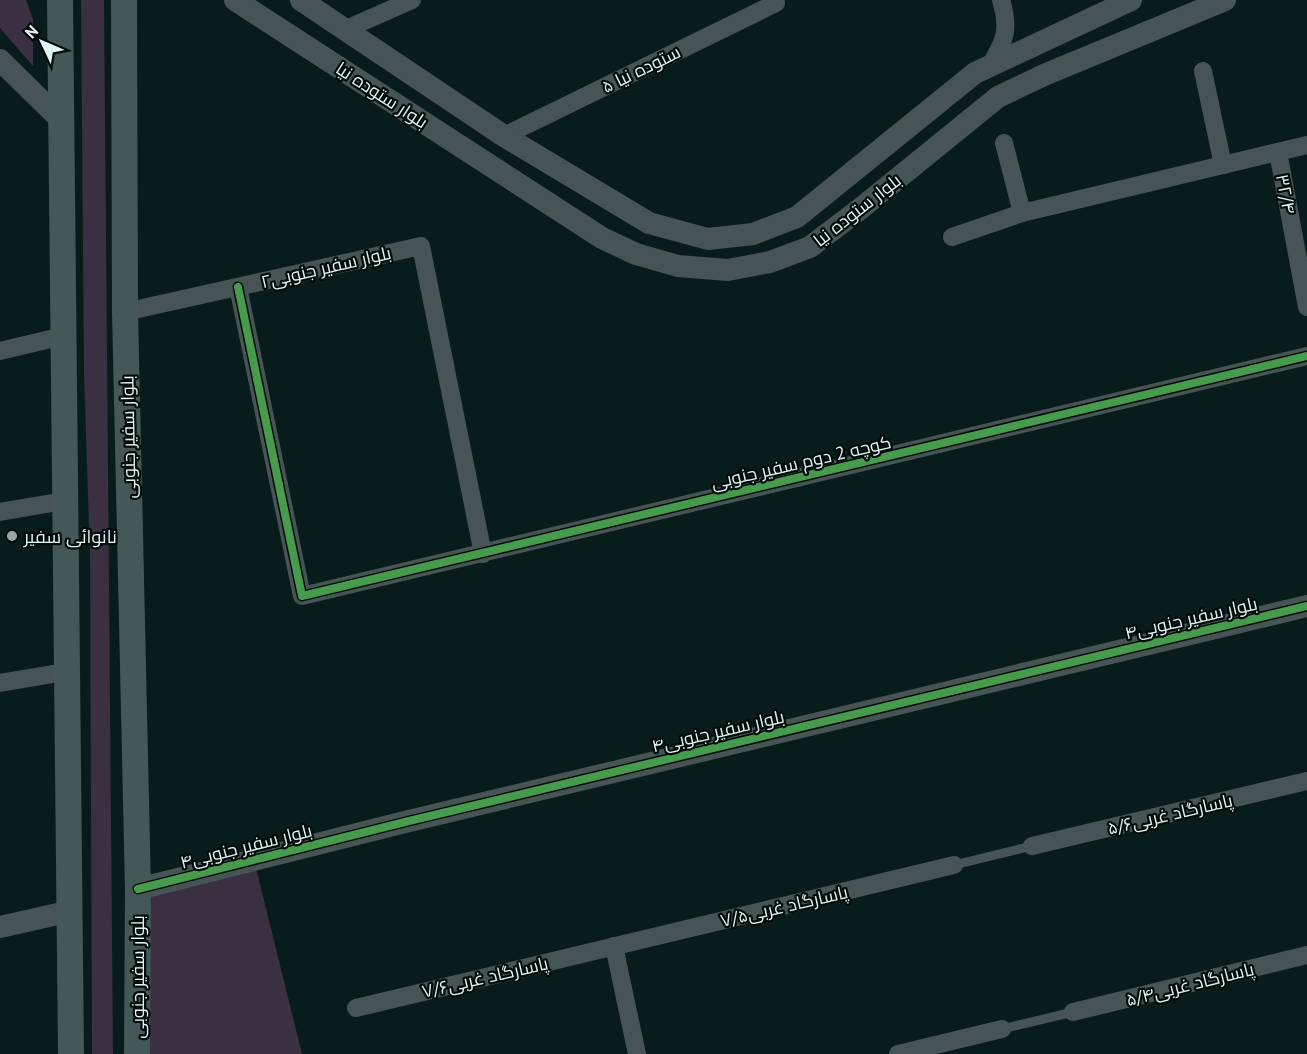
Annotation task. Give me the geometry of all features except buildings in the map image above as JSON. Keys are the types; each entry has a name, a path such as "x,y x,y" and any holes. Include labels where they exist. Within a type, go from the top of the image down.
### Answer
{"main road":[{"path":"60,0 65,672 71,911 71,1054"},
{"name":"بلوار سفیر جنوبی","path":"126,1 125,312 138,889 137,1054"}],"street":[{"name":"بلوار ستوده نیا","path":"235,0 602,238 636,254 678,266 728,270 770,262 810,247 998,97 1044,75 1225,0"},
{"name":"بلوار ستوده نیا","path":"301,0 504,136 649,223 708,239 753,234 797,217 975,73 1131,0"},
{"path":"344,30 412,0"},
{"name":"ستوده نیا ۵","path":"504,136 776,3 775,0"},
{"path":"990,66 1005,39 1006,21 1001,0"},
{"path":"0,60 61,120"},
{"path":"1203,71 1223,165"},
{"path":"1004,142 1022,213"},
{"path":"952,237 1022,213 1307,145"},
{"name":"۳۲/۴","path":"1278,152 1307,307"},
{"name":"بلوار سفیر جنوبی۲","path":"125,312 421,246 483,554"},
{"name":"کوچه 2 دوم سفیر جنوبی","path":"238,287 302,596 1307,356"},
{"path":"0,351 63,336"},
{"path":"0,512 64,501"},
{"name":"بلوار سفیر جنوبی۴","path":"138,889 409,821 1307,606"},
{"path":"0,683 65,672"},
{"name":"پاسارگاد غربی۵/۶","path":"1032,846 1307,781"},
{"name":"پاسارگاد غربی۷/۵","path":"614,946 954,865"},
{"path":"0,927 71,911"},
{"path":"614,946 637,1054"},
{"name":"پاسارگاد غربی۷/۶","path":"356,1008 614,946"},
{"name":"پاسارگاد غربی۵/۴","path":"1073,1012 1307,955"},
{"path":"898,1054 1002,1029"}],"lane":[{"path":"954,865 1032,846"},
{"path":"1002,1029 1073,1012"}],"shaded area":[{"path":"0,0 26,0 33,19 33,66 0,28"},
{"path":"81,0 104,0 113,1054 92,1054 90,556 84,373"},
{"path":"252,852 302,1054 145,1054 138,889"}],"cycle path":[{"path":"238,287 302,596 1307,356"},
{"path":"138,889 409,821 1307,606"}],"place":[{"name":"نانوائی سفیر","path":"12,536"}]}
